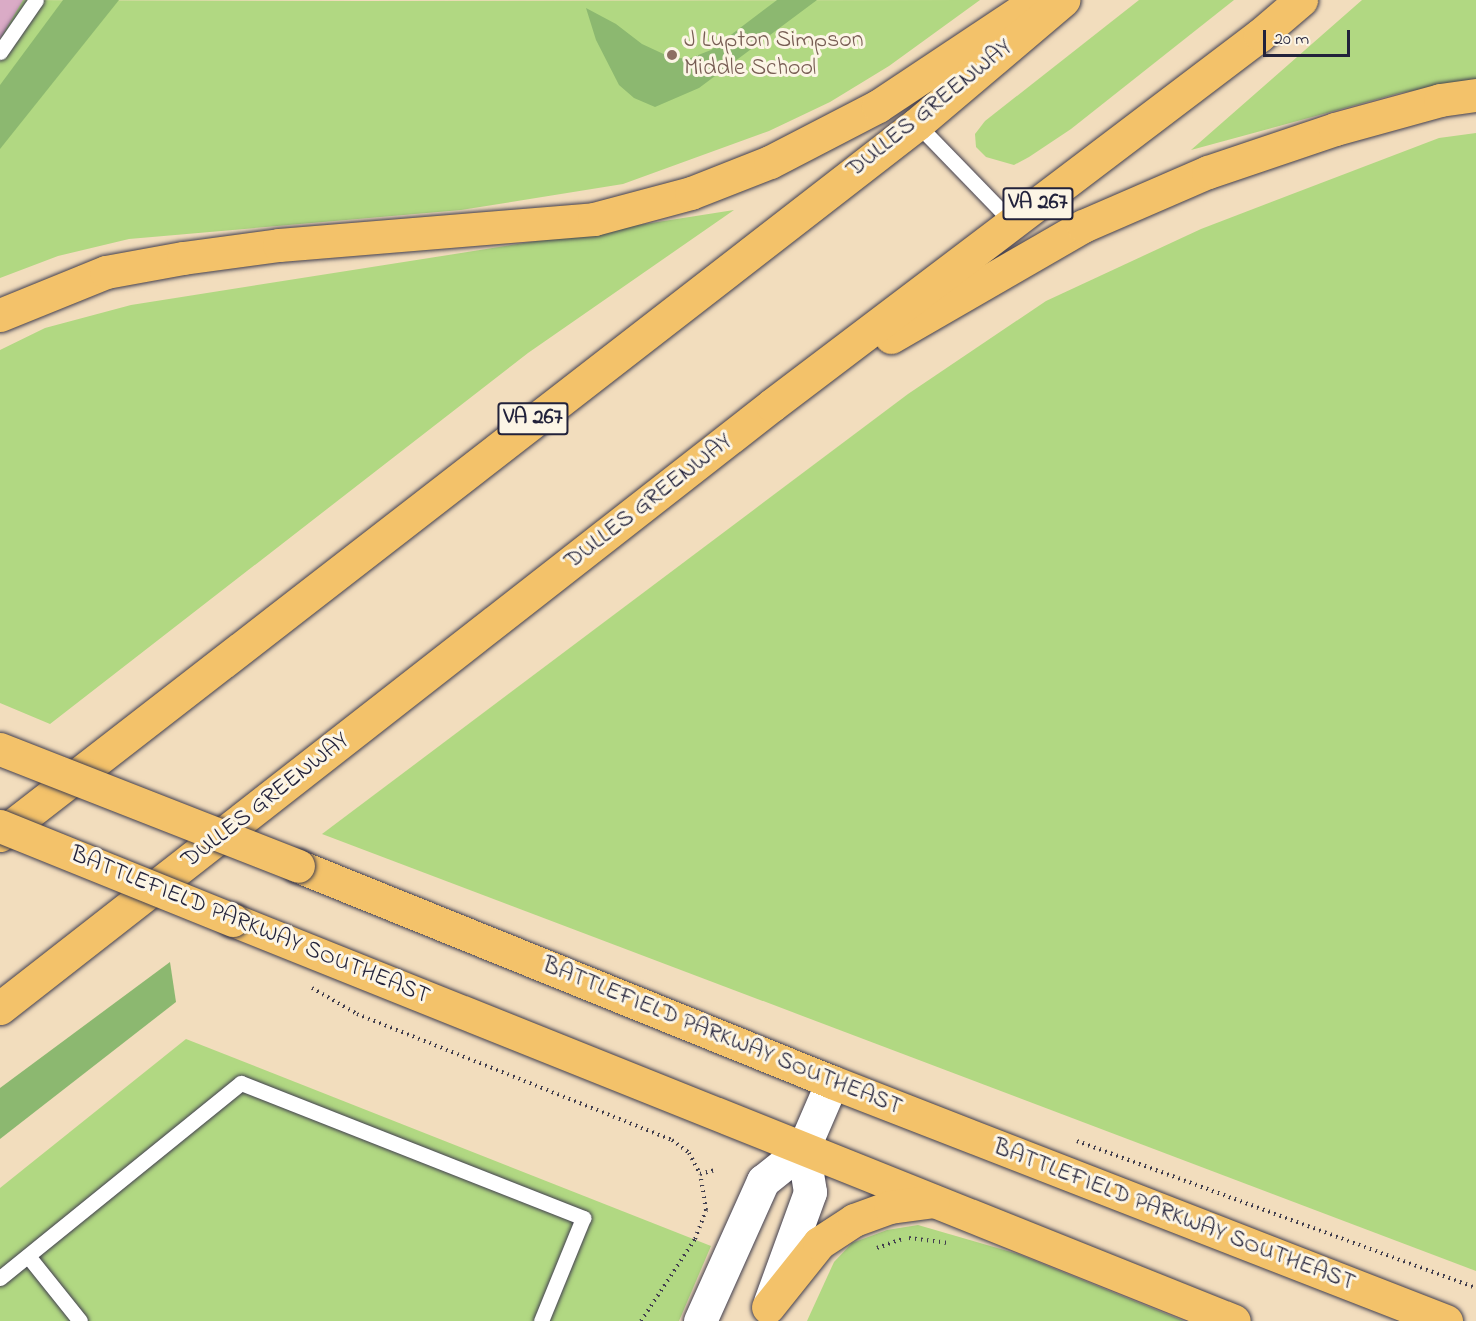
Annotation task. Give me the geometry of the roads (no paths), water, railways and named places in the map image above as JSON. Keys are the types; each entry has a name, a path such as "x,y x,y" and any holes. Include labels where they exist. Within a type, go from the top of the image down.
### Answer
{"main road":[{"path":"0,315 106,272 183,258 279,245 594,219 690,193 770,162 878,106 1037,0"},
{"name":"DULLES GREENWAY","path":"0,835 917,124 1063,0"},
{"name":"DULLES GREENWAY","path":"0,1008 772,405 1260,35 1301,0"},
{"path":"772,405 1083,226 1208,172 1335,129 1440,100 1476,96"},
{"name":"BATTLEFIELD PARKWAY SOUTHEAST","path":"0,749 298,866 832,1082 1446,1321"},
{"name":"BATTLEFIELD PARKWAY SOUTHEAST","path":"0,826 1234,1321"},
{"path":"765,1314 819,1243 854,1220 890,1207 936,1200"}],"street":[{"path":"700,1321 763,1181 803,1149 832,1082"},
{"path":"765,1314 810,1192 803,1149"}],"lane":[{"path":"0,52 36,0"},
{"path":"917,124 1013,223"},
{"path":"0,1278 242,1083 583,1218 541,1321"},
{"path":"28,1256 80,1321"}],"place":[{"name":"J Lupton Simpson Middle School","path":"672,55"}]}
